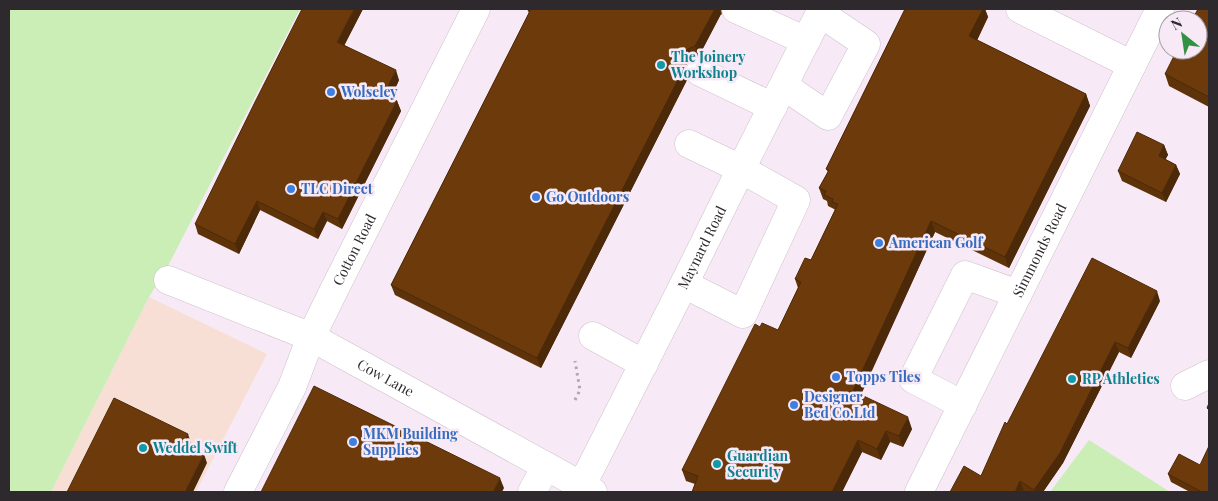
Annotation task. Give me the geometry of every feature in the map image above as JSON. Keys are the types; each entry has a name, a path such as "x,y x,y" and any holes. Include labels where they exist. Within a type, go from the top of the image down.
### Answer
{"street":[{"name":"Cotton Road","path":"238,492 292,387 312,337 476,9"},
{"path":"736,9 806,41"},
{"path":"1020,9 1132,65"},
{"name":"Simmonds Road","path":"919,492 1160,9"},
{"path":"700,72 778,96 828,116 866,44 821,11"},
{"name":"Maynard Road","path":"588,489 644,364 821,11"},
{"path":"684,284 743,314 796,200 741,169 689,144"},
{"path":"963,405 913,379 960,284 965,275 1018,294"},
{"name":"Cow Lane","path":"168,280 312,337 588,489"},
{"path":"593,336 644,364"},
{"path":"532,492 546,466"}],"path":[{"path":"574,400 580,390 575,362"}],"shaded area":[{"path":"149,297 267,354 196,492 51,492"}],"green space":[{"path":"9,9 300,9 169,264 149,297 51,492 9,492"},
{"path":"1089,440 1170,492 1050,492"}],"building":[{"path":"302,9 354,9 337,42 396,70 384,95 397,101 338,219 323,212 314,229 257,201 235,244 195,224"},
{"name":"Go Outdoors","path":"531,9 715,9 695,46 688,49 682,55 681,63 683,70 537,358 391,285"},
{"path":"905,9 983,9 969,36 1086,94 1005,257 931,221 853,391 908,417 899,436 886,431 877,449 858,440 832,492 692,492 698,476 682,470 755,324 760,327 762,323 778,330 801,282 795,279 805,258 811,260 838,204 832,202 833,199 824,195 826,191 819,188 829,170 826,169"},
{"path":"1209,9 1209,97 1165,74 1172,60 1208,60 1208,10 1197,10"},
{"path":"1137,132 1164,145 1159,156 1176,165 1162,193 1118,171"},
{"path":"1092,258 1157,291 1128,348 1115,342 1060,453 1034,490 1020,481 1015,492 950,492 964,466 981,476 1005,422 1007,424"},
{"name":"MKM Building Supplies","path":"314,386 500,478 493,492 261,492"},
{"name":"Weddel Swift","path":"114,398 188,434 183,444 204,454 185,492 67,492"},
{"path":"1209,446 1209,492 1202,492 1168,474 1179,454 1200,465"}],"place":[{"name":"The Joinery Workshop","path":"661,65"},
{"name":"Wolseley","path":"331,92"},
{"name":"TLC Direct","path":"291,189"},
{"name":"Go Outdoors","path":"536,197"},
{"name":"American Golf","path":"879,243"},
{"name":"Topps Tiles","path":"836,377"},
{"name":"RP Athletics","path":"1072,379"},
{"name":"Designer Bed Co.Ltd","path":"794,405"},
{"name":"MKM Building Supplies","path":"353,442"},
{"name":"Weddel Swift","path":"143,448"},
{"name":"Guardian Security","path":"717,464"}]}
